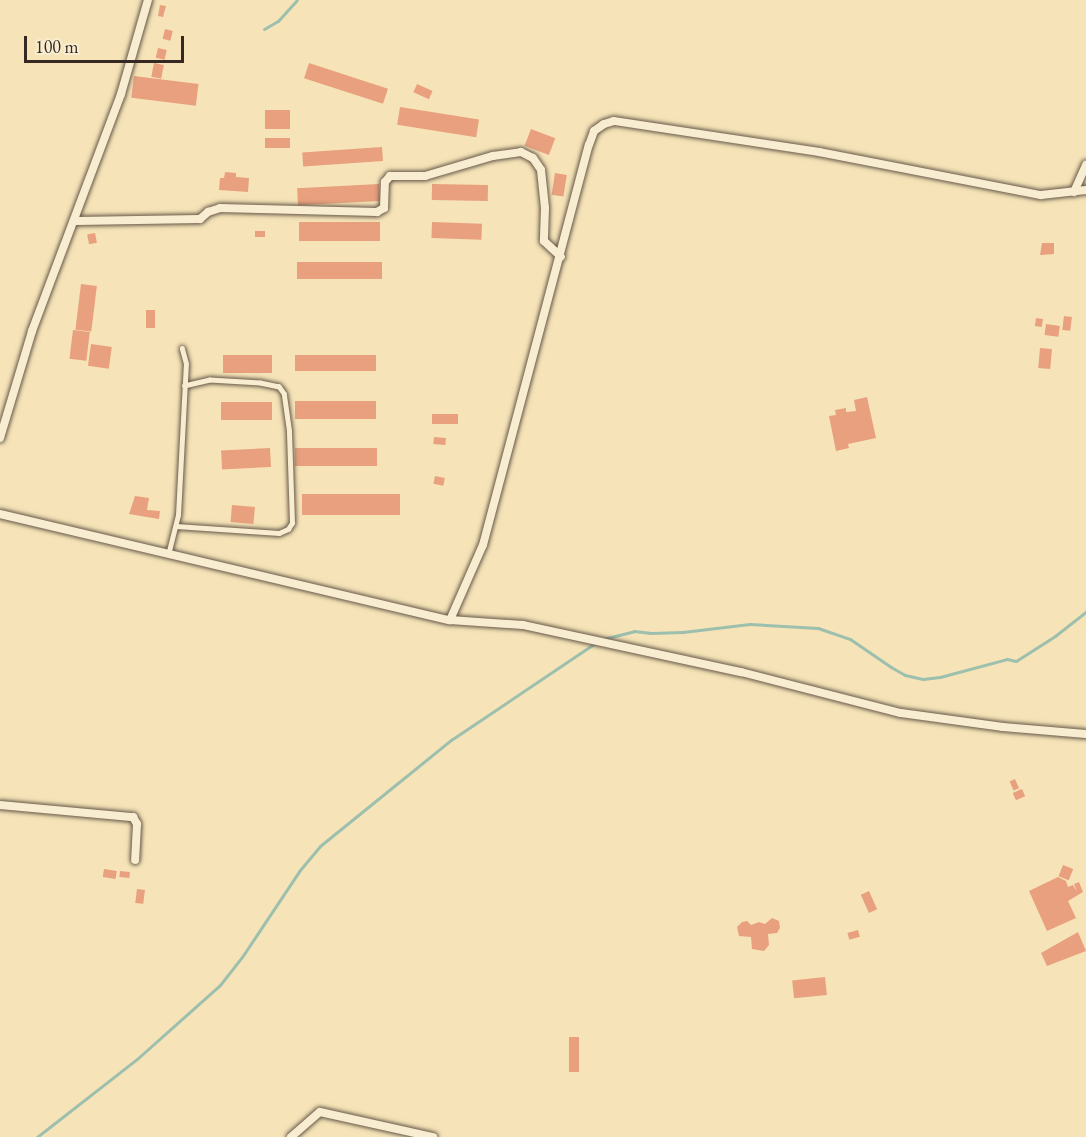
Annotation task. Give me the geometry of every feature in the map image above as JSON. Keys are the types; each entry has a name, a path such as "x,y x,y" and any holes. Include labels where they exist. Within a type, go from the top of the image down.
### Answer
{"street":[{"path":"0,438 32,331 76,221 121,94 148,0"},
{"path":"450,620 483,545 594,131 604,124 614,121 819,152 1041,195 1086,190"},
{"path":"76,221 200,219 208,212 220,208 377,212 384,208 385,182 390,176 425,176 493,156 521,152 533,158 541,170 545,208 544,241 561,257"},
{"path":"1074,192 1086,165"},
{"path":"0,514 450,620 524,625 741,672 901,712 1003,727 1086,734"},
{"path":"0,805 133,817 137,824 135,860"},
{"path":"291,1137 320,1112 433,1137"}],"lane":[{"path":"168,555 176,526 186,364 182,350"},
{"path":"176,526 279,533 288,529 292,523 289,431 285,394 279,387 260,383 210,380 185,386"}],"building":[{"path":"160,5 166,6 163,17 158,16"},
{"path":"165,29 173,31 170,41 163,39"},
{"path":"158,48 167,50 165,60 156,58"},
{"path":"154,63 164,65 161,79 151,77"},
{"path":"309,63 388,89 383,104 304,78"},
{"path":"134,76 199,84 196,106 131,98"},
{"path":"417,84 433,91 429,99 413,92"},
{"path":"400,107 479,120 476,137 397,125"},
{"path":"265,110 290,110 290,129 265,129"},
{"path":"531,129 555,138 549,155 525,146"},
{"path":"265,138 290,138 290,148 265,148"},
{"path":"382,147 383,161 303,167 302,153"},
{"path":"225,172 236,173 236,177 249,178 248,192 219,190 220,178 224,178"},
{"path":"555,173 567,175 563,197 552,195"},
{"path":"379,184 380,201 298,205 297,188"},
{"path":"432,184 488,185 488,201 432,200"},
{"path":"299,222 380,222 380,241 299,241"},
{"path":"432,222 482,224 481,240 431,238"},
{"path":"255,231 265,231 265,237 255,237"},
{"path":"95,233 97,243 89,244 87,235"},
{"path":"1042,243 1054,243 1054,254 1040,255"},
{"path":"297,262 382,262 382,279 297,279"},
{"path":"81,284 97,286 91,332 75,330"},
{"path":"146,310 155,310 155,328 146,328"},
{"path":"1064,316 1072,317 1070,331 1062,330"},
{"path":"1036,318 1043,319 1042,327 1035,326"},
{"path":"1046,324 1060,326 1058,337 1044,335"},
{"path":"73,330 90,332 86,361 69,359"},
{"path":"91,344 112,347 109,369 88,366"},
{"path":"1040,348 1052,349 1050,369 1038,368"},
{"path":"223,355 272,355 272,373 223,373"},
{"path":"295,355 376,355 376,371 295,371"},
{"path":"867,397 876,438 848,444 849,448 836,451 829,416 836,415 835,410 846,408 846,412 856,411 854,400"},
{"path":"295,401 376,401 376,419 295,419"},
{"path":"221,402 272,402 272,420 221,420"},
{"path":"432,414 458,414 458,424 432,424"},
{"path":"434,437 446,438 445,445 433,444"},
{"path":"270,448 271,467 222,470 221,451"},
{"path":"295,448 377,448 377,466 295,466"},
{"path":"435,476 445,478 443,486 433,484"},
{"path":"302,494 400,494 400,515 302,515"},
{"path":"135,496 149,498 147,510 160,511 159,519 129,514"},
{"path":"232,505 255,507 253,524 231,522"},
{"path":"1015,779 1019,788 1014,791 1010,781"},
{"path":"1022,789 1025,796 1016,800 1013,793"},
{"path":"1063,865 1073,869 1069,880 1059,876"},
{"path":"104,869 117,871 116,879 103,877"},
{"path":"120,871 130,872 129,878 119,877"},
{"path":"1058,877 1066,881 1068,887 1073,885 1077,892 1074,884 1079,882 1083,892 1068,901 1076,918 1047,931 1029,891"},
{"path":"137,889 145,890 143,904 135,903"},
{"path":"869,891 877,909 869,913 861,895"},
{"path":"772,918 779,921 780,928 777,933 768,934 769,945 764,951 752,949 751,937 739,936 737,927 742,922 747,921 751,925 759,922 765,924"},
{"path":"858,930 860,937 849,940 847,933"},
{"path":"1078,932 1086,951 1047,966 1041,953"},
{"path":"825,977 827,995 794,998 792,980"},
{"path":"569,1037 579,1037 579,1072 569,1072"}],"waterway":[{"path":"264,29 278,21 297,0"},
{"path":"603,639 634,631 683,632 750,624 818,628 850,639 905,675 923,679 940,677 1007,659 1016,661 1055,636 1086,612"},
{"path":"37,1137 137,1059 220,985 242,957 300,870 320,846 451,740 597,642"}]}
